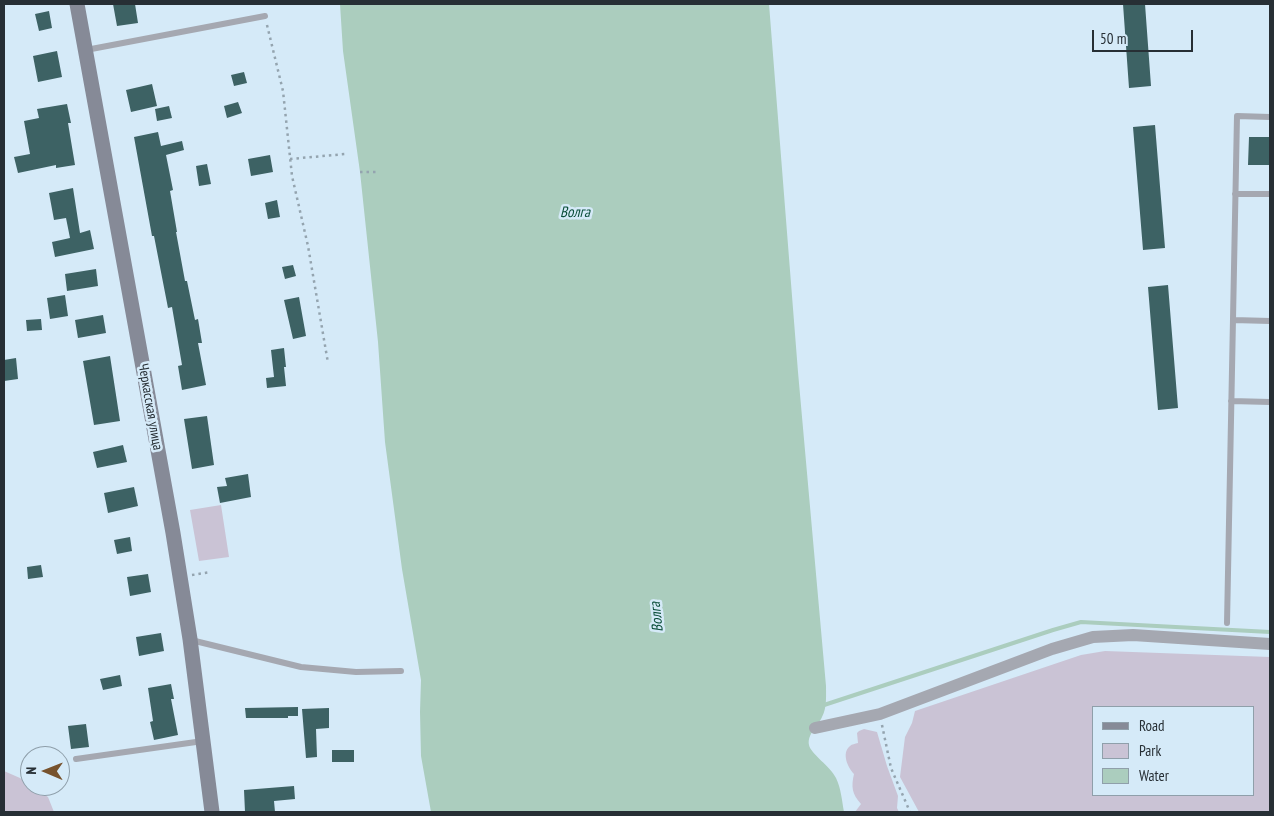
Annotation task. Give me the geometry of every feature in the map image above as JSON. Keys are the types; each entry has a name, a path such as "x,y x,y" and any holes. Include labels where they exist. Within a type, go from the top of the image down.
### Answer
{"street":[{"name":"Черкасская улица","path":"77,4 156,436 190,640 212,812"},
{"path":"815,728 880,714 1052,649 1093,638 1133,635 1270,644"}],"lane":[{"path":"86,50 265,16"},
{"path":"1227,624 1236,116 1270,117"},
{"path":"1235,194 1270,194"},
{"path":"1233,320 1270,321"},
{"path":"1231,401 1270,402"},
{"path":"190,640 301,667 356,672 401,671"},
{"path":"76,759 203,741"}],"path":[{"path":"265,16 282,91 292,176 308,246 328,363"},
{"path":"290,159 344,154"},
{"path":"360,172 378,172"},
{"path":"880,714 891,768 910,812"}],"green space":[{"path":"221,505 229,557 199,561 190,510"},
{"path":"1105,651 1270,657 1270,812 919,812 900,777 905,737 912,723 915,711 1081,655"},
{"path":"864,729 877,732 898,796 897,808 899,812 855,812 861,804 853,790 854,774 848,764 846,752 851,745 858,743 857,733"},
{"path":"4,771 20,778 20,796 47,796 54,812 4,812"}],"water":[{"name":"Волга","path":"340,4 769,4 798,372 826,686 825,710 811,734 809,745 836,778 844,812 431,812 421,756 421,680 402,569 385,442 378,342 360,172 343,51"}],"building":[{"path":"113,4 135,4 138,23 117,26"},
{"path":"1123,4 1145,4 1151,86 1129,88"},
{"path":"49,11 52,28 39,31 35,14"},
{"path":"57,51 62,77 38,82 33,56"},
{"path":"244,72 247,83 234,86 231,75"},
{"path":"152,84 157,106 131,112 126,90"},
{"path":"238,102 242,113 227,118 224,106"},
{"path":"67,104 75,165 56,168 56,165 18,173 14,157 30,154 24,121 39,118 37,109"},
{"path":"169,106 172,118 157,121 155,109"},
{"path":"1155,125 1165,248 1143,250 1133,127"},
{"path":"158,132 161,146 182,141 184,150 166,155 173,190 170,191 185,281 187,281 195,320 198,319 202,343 198,343 206,385 182,390 178,366 182,365 172,307 168,308 154,236 152,236 134,137"},
{"path":"1249,137 1270,137 1270,165 1248,165"},
{"path":"270,155 273,172 251,176 248,159"},
{"path":"207,164 211,184 199,186 196,166"},
{"path":"73,188 80,233 90,230 94,249 55,257 52,242 70,238 66,218 54,220 49,193"},
{"path":"277,200 280,217 268,219 265,203"},
{"path":"293,265 296,276 285,279 282,267"},
{"path":"96,269 98,286 67,291 65,274"},
{"path":"1168,285 1178,408 1158,410 1148,287"},
{"path":"65,295 68,316 50,319 47,298"},
{"path":"299,297 306,336 293,339 284,300"},
{"path":"103,315 106,333 78,338 75,320"},
{"path":"41,319 42,330 27,331 26,320"},
{"path":"284,348 286,386 267,388 266,378 274,377 271,350"},
{"path":"110,356 120,421 94,425 83,361"},
{"path":"16,358 18,379 4,381 4,360"},
{"path":"207,416 214,465 192,469 184,419"},
{"path":"123,445 127,462 97,468 93,452"},
{"path":"248,474 251,497 220,503 217,487 227,486 225,478"},
{"path":"134,487 138,506 108,513 104,493"},
{"path":"130,537 132,551 117,554 114,540"},
{"path":"41,565 43,577 28,579 27,567"},
{"path":"148,574 151,592 130,596 127,577"},
{"path":"161,633 164,651 139,656 136,637"},
{"path":"120,675 122,686 103,690 100,679"},
{"path":"171,684 174,699 171,699 178,735 154,740 150,722 153,721 148,688"},
{"path":"298,707 298,716 288,716 288,718 246,718 245,708"},
{"path":"329,708 329,728 316,729 317,757 306,758 302,709"},
{"path":"86,724 89,747 71,749 68,726"},
{"path":"332,750 354,750 354,762 332,762"},
{"path":"294,786 295,799 274,801 275,812 245,812 244,790"}],"waterway":[{"path":"821,706 1081,622 1270,632"}]}
